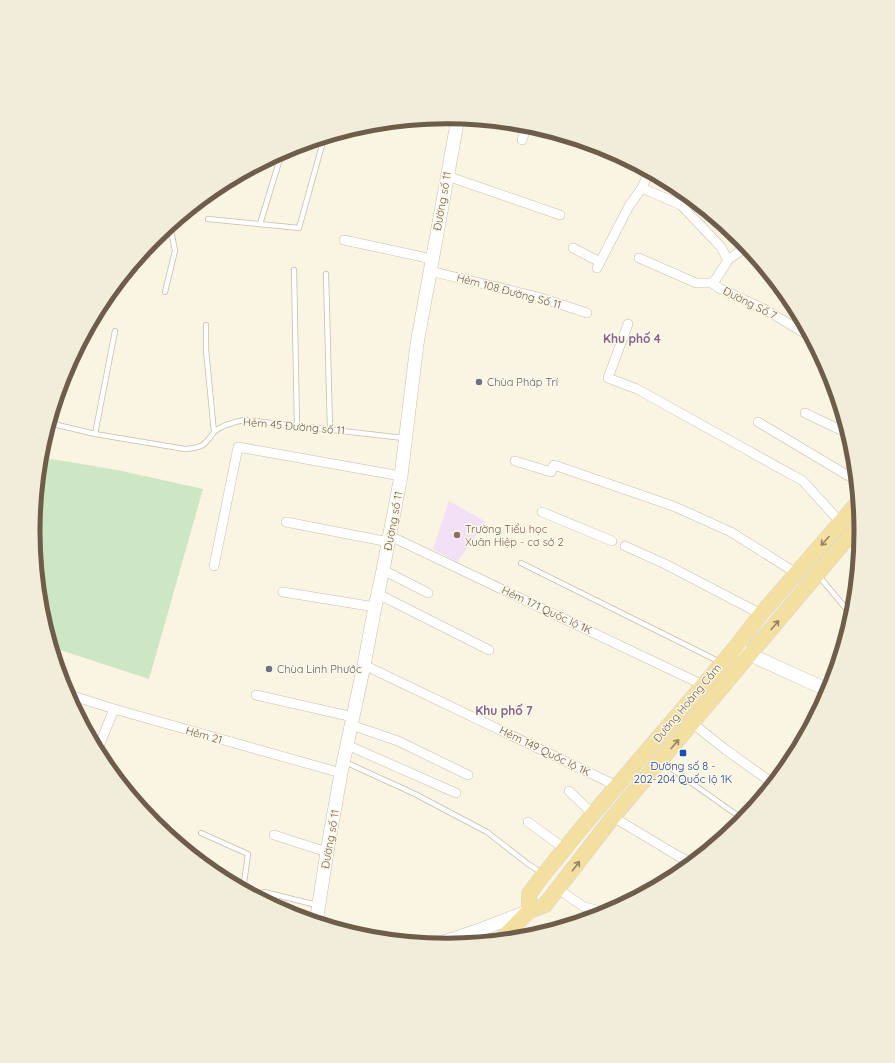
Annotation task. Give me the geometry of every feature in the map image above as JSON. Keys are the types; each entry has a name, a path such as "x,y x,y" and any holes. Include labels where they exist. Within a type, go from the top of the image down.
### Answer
{"main road":[{"name":"Đường số 11","path":"317,917 327,852 347,745 390,539 401,476 417,344 457,124"},
{"name":"Đường Hoàng Cầm","path":"529,911 529,894 544,874 593,814 735,648 796,572 854,507"},
{"name":"Đường Hoàng Cầm","path":"506,935 529,911 545,905 558,890 613,817 855,529"},
{"path":"735,648 824,687"},
{"path":"458,939 529,911"}],"street":[{"path":"522,140 525,132"},
{"path":"447,176 560,214"},
{"path":"573,248 599,265 629,206 642,188 646,176"},
{"path":"642,188 681,205 720,247 728,260"},
{"name":"Hẻm 108 Đường Số 11","path":"344,240 538,297 587,313"},
{"name":"Đường Số 7","path":"742,250 728,260 712,283 719,288 766,310 802,332"},
{"path":"639,258 696,283 712,283"},
{"path":"628,324 608,378 637,388 803,481 841,523"},
{"path":"805,413 842,431"},
{"path":"758,422 852,477"},
{"path":"214,566 238,447 401,476"},
{"path":"515,461 552,472 554,465 673,506 731,532 796,572"},
{"path":"542,512 612,541"},
{"name":"Hẻm 171 Quốc lộ 1K","path":"286,522 390,539 703,685"},
{"path":"624,546 665,564 761,614"},
{"path":"383,570 428,593"},
{"path":"283,592 375,607"},
{"path":"378,594 489,650"},
{"name":"Hẻm 149 Quốc lộ 1K","path":"364,665 617,786"},
{"path":"256,695 352,721 398,741 468,775"},
{"name":"Hẻm 21","path":"75,697 114,709 343,767"},
{"path":"100,743 114,709"},
{"path":"692,723 726,750 770,781"},
{"path":"347,745 456,793"},
{"path":"569,791 593,814"},
{"path":"613,817 688,861"},
{"path":"528,822 565,849"},
{"path":"274,835 327,852"},
{"path":"558,890 584,907 597,910"}],"lane":[{"path":"208,219 299,228 322,144"},
{"path":"260,224 279,161"},
{"path":"165,292 175,250 170,233"},
{"path":"294,270 297,426"},
{"path":"326,274 330,429"},
{"path":"206,325 206,350 214,432"},
{"path":"95,434 115,331"},
{"name":"Hẻm 45 Đường số 11","path":"54,425 95,434 185,449 197,448 206,443 214,432 224,426 233,422 244,420 406,438"},
{"path":"521,562 722,662"},
{"path":"817,574 847,610"},
{"path":"661,761 739,817"},
{"path":"343,767 415,794 487,832 528,864 544,874"},
{"path":"201,833 248,854 244,884"},
{"path":"264,892 319,906"}],"shaded area":[{"name":"Trường Tiểu học Xuân Hiệp - cơ sở 2","path":"449,501 486,522 457,562 433,549"}],"green space":[{"path":"47,458 117,470 203,489 149,679 58,649 43,585 41,558 41,505 43,478"}],"place":[{"name":"Chùa Pháp Trí","path":"479,382"},
{"name":"Trường Tiểu học Xuân Hiệp - cơ sở 2","path":"457,535"},
{"name":"Chùa Linh Phước","path":"269,669"},
{"name":"Đường số 8 - 202-204 Quốc lộ 1K","path":"683,753"}],"district":[{"name":"Khu phố 4","path":"632,338"},
{"name":"Khu phố 7","path":"504,710"}]}
